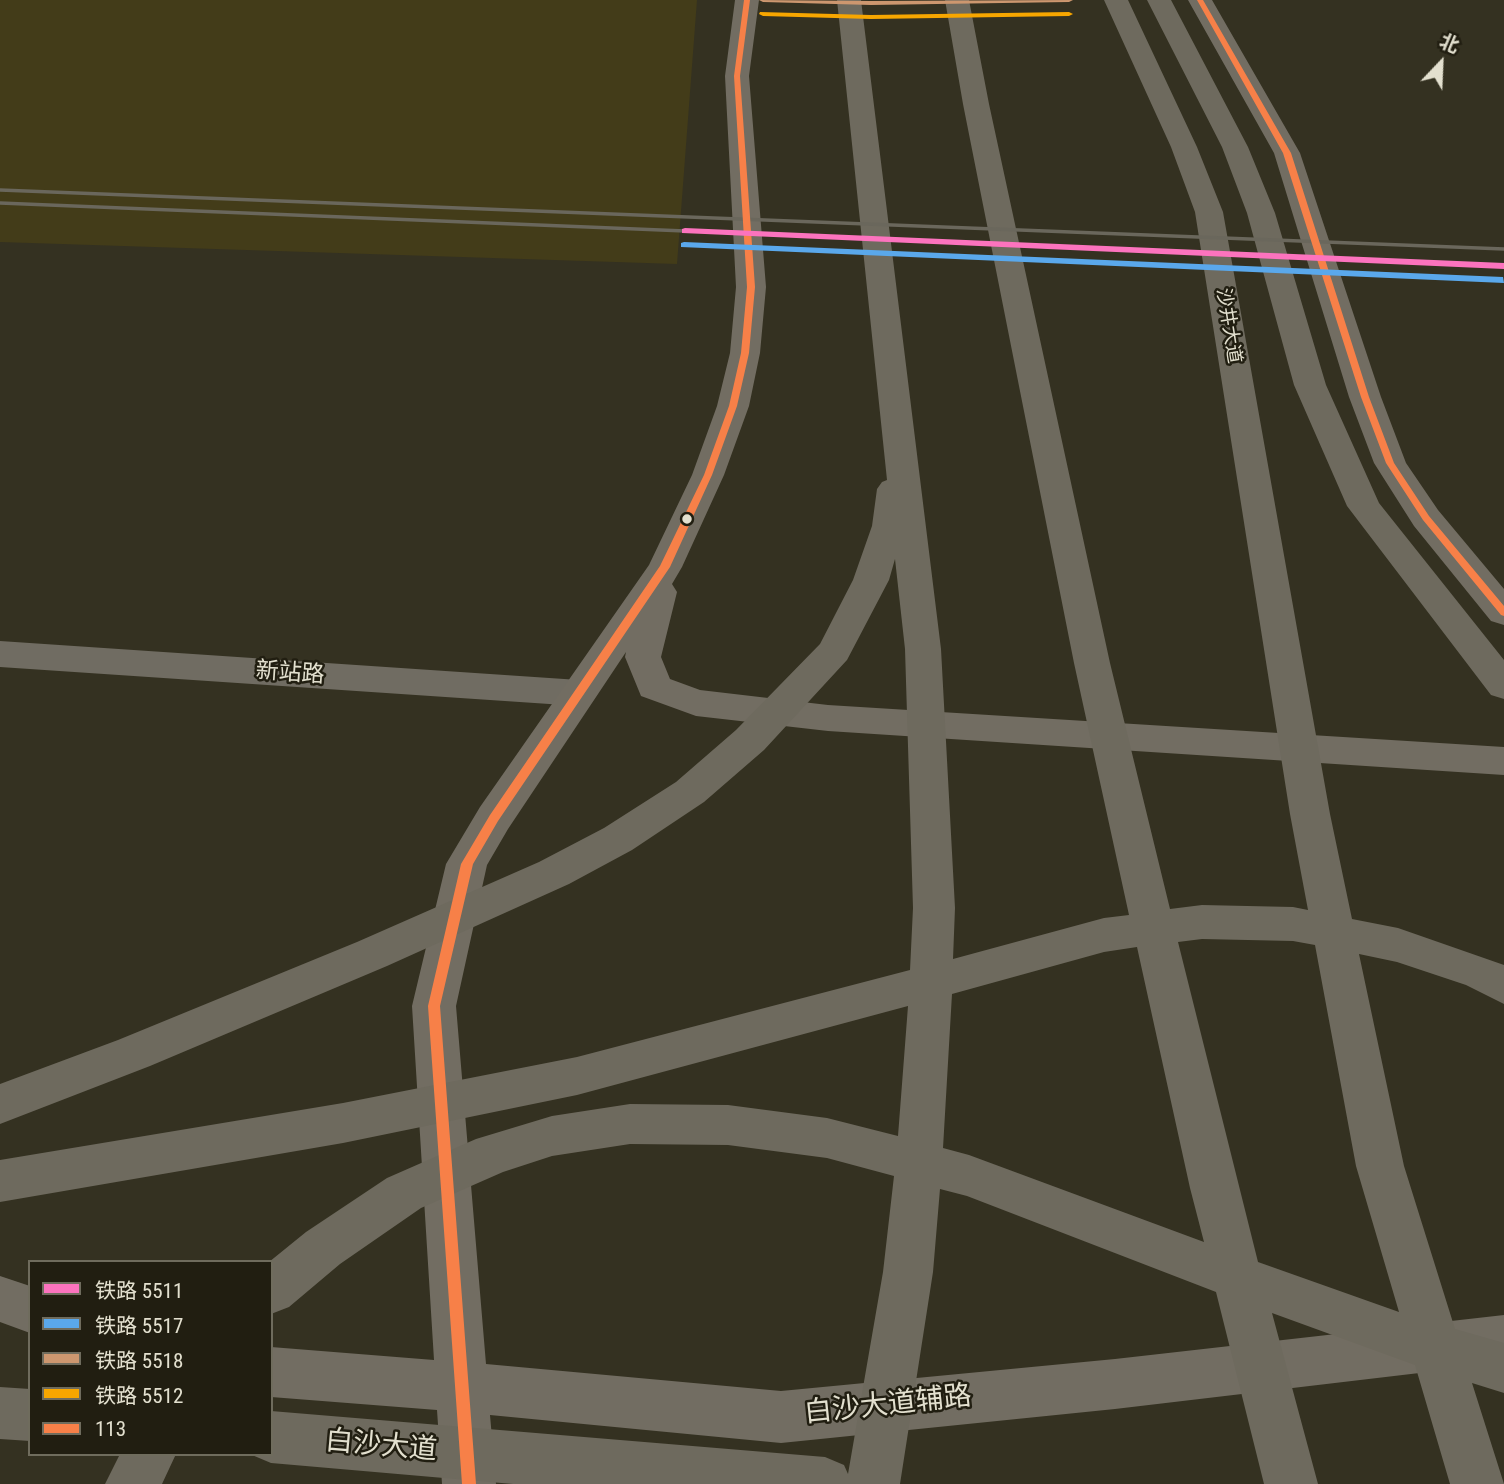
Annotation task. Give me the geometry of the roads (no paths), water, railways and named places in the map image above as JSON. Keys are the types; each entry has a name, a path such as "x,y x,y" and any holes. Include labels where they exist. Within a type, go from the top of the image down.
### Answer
{"highway":[{"path":"849,0 878,273 923,649 934,908 927,1058 908,1272 873,1484"},
{"path":"957,0 976,104 1092,663 1214,1188 1291,1484"},
{"name":"沙井大道","path":"1116,0 1184,147 1209,212 1310,814 1380,1166 1476,1484"},
{"path":"1159,0 1236,147 1261,213 1310,386 1364,506 1504,687"},
{"path":"0,1104 134,1053 372,954 554,873 608,845 690,792 750,740 834,651 871,580 888,526 901,449"},
{"path":"0,1181 343,1123 576,1076 723,1040 1104,935 1202,922 1293,924 1398,945 1481,973 1504,986"},
{"path":"273,1289 323,1248 404,1193 494,1154 552,1136 629,1124 728,1125 827,1138 969,1176 1373,1328 1504,1368"},
{"path":"0,1413 28,1416"},
{"name":"白沙大道","path":"273,1437 825,1484"},
{"path":"132,1484 149,1456"}],"main road":[{"path":"469,1484 434,1006 467,864 494,818 665,567 708,475 733,406 745,353 751,287 737,76 747,0"},
{"path":"1200,0 1287,153 1365,397 1390,463 1426,518 1504,613"},
{"path":"665,567 643,657 654,687 696,703 828,718 1504,761"},
{"path":"0,1298 28,1309"},
{"name":"白沙大道辅路","path":"273,1372 781,1417 1115,1384 1504,1339"}],"street":[{"name":"新站路","path":"0,654 579,693"}],"railway":[{"path":"0,190 1504,249"},
{"path":"0,203 685,231"}],"rail line":[{"name":"5518","path":"763,0 871,3 1069,0"},
{"name":"5512","path":"763,14 871,17 1069,14"},
{"name":"5511","path":"685,231 1504,266"},
{"name":"5517","path":"684,245 1503,280"}]}
